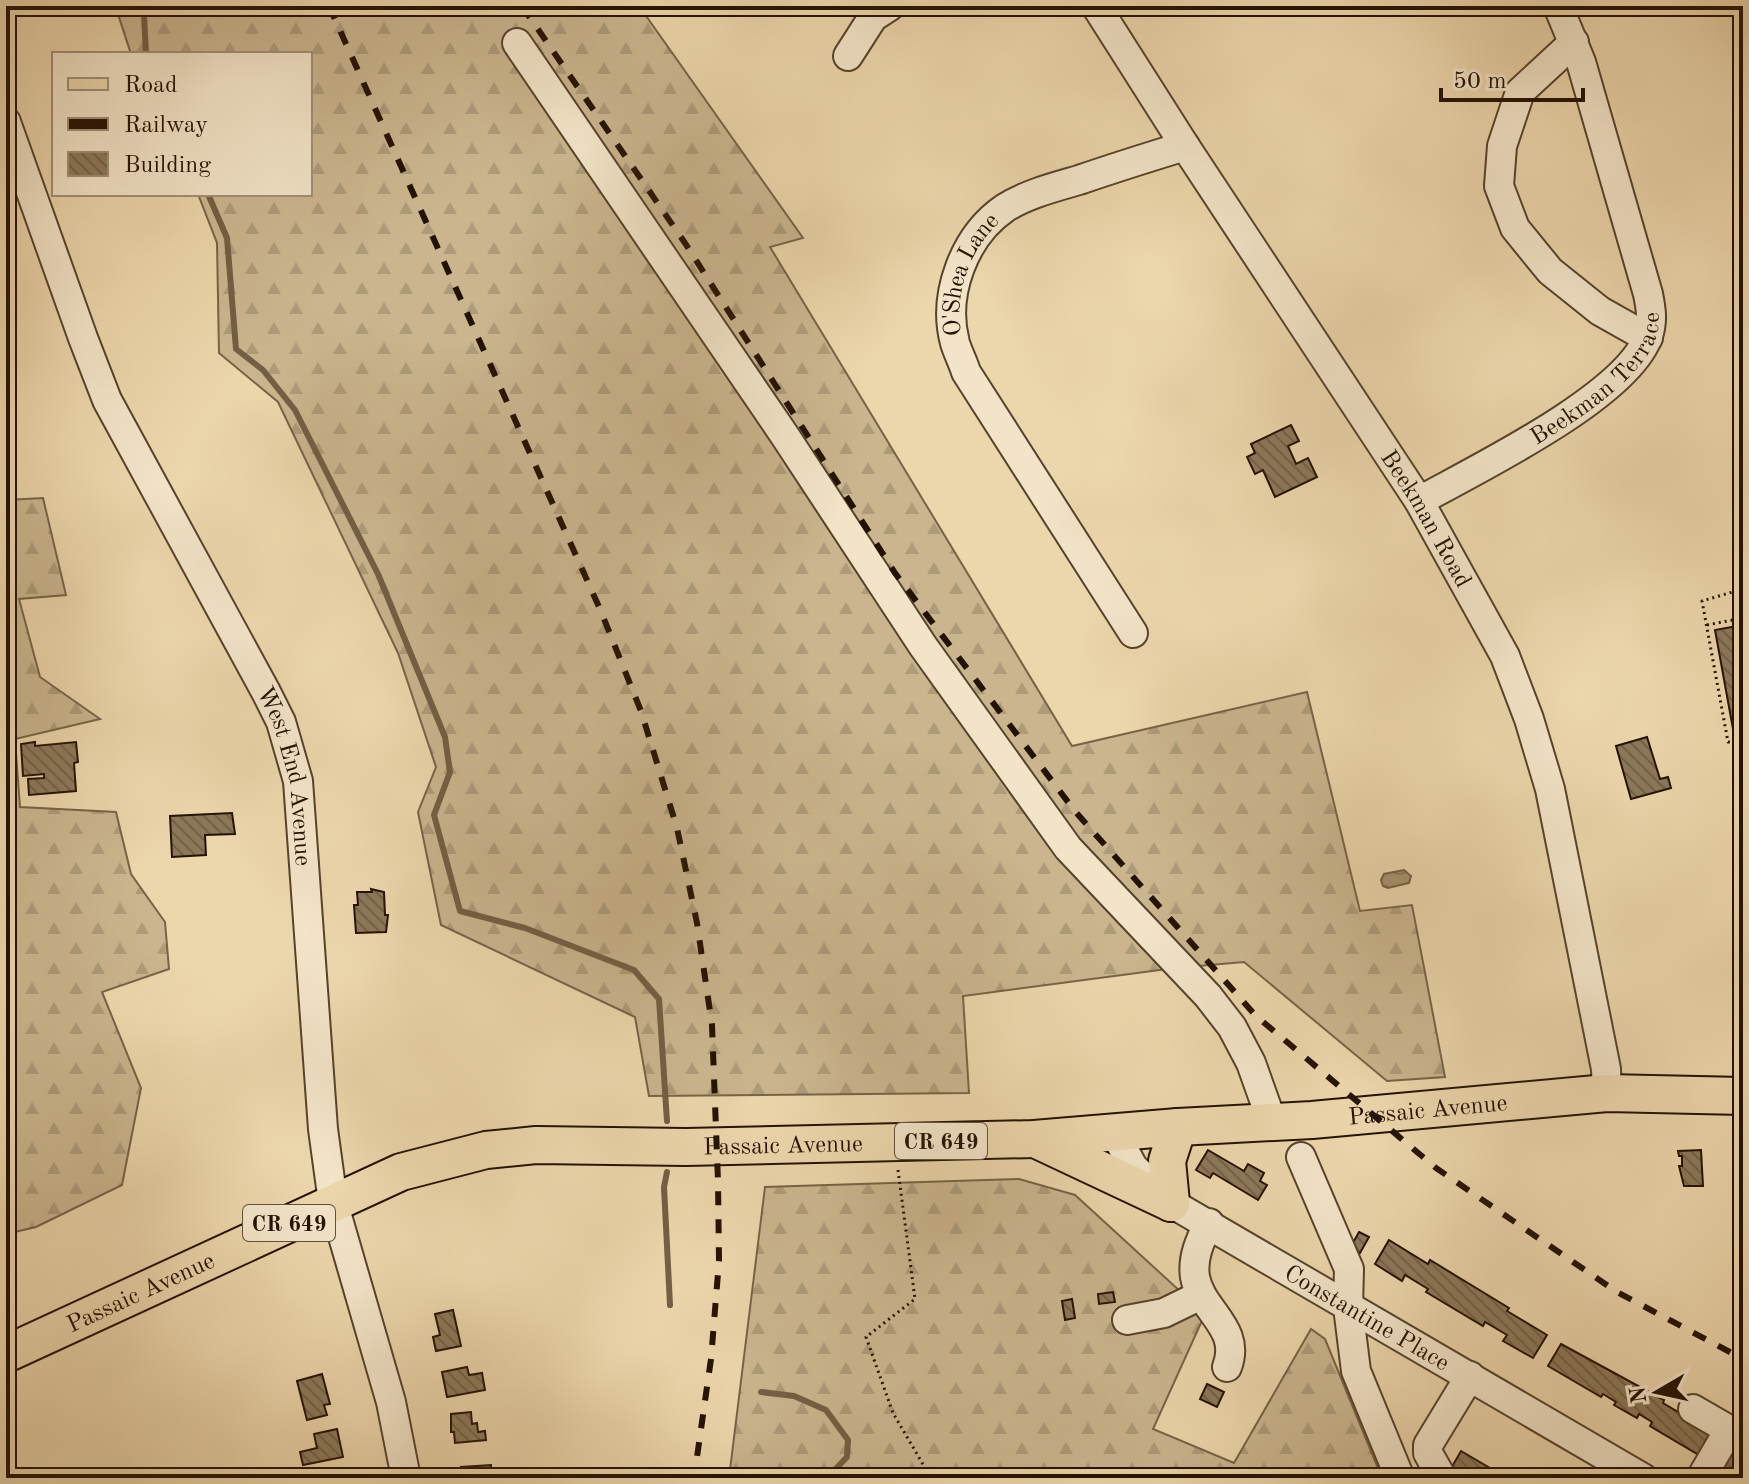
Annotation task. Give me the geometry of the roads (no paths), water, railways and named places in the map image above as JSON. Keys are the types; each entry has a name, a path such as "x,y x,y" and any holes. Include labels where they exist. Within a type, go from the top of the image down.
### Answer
{"main road":[{"name":"Passaic Avenue","path":"6,1354 401,1172 486,1150 536,1145 686,1147 1034,1139 1355,1117 1472,1103 1607,1093 1743,1096"},
{"path":"1171,1203 1167,1161 1178,1127"},
{"path":"1034,1139 1171,1203"}],"street":[{"path":"848,56 873,17 890,6"},
{"name":"Beekman Road","path":"1096,6 1419,501 1505,656 1529,719 1550,789 1606,1069 1607,1093"},
{"name":"Beekman Terrace","path":"1419,501 1543,431 1598,395 1636,358 1648,338 1652,318 1648,294 1574,42 1558,6"},
{"path":"1574,42 1520,92 1502,146 1499,186 1515,228 1550,271 1600,311 1648,338"},
{"path":"517,43 785,436 923,646 1059,835 1208,996 1232,1027 1251,1063 1272,1122"},
{"name":"West End Avenue","path":"6,122 107,400 266,692 292,754 302,822 323,1129 333,1202 391,1402 406,1478"},
{"name":"O'Shea Lane","path":"1133,633 966,372 955,342 952,315 955,284 965,253 984,227 1006,208 1036,193 1185,146"},
{"name":"Constantine Place","path":"1115,1133 1133,1167 1171,1203 1643,1478"},
{"path":"1301,1157 1349,1269 1348,1307 1356,1371 1400,1478"},
{"path":"1209,1223 1195,1258 1195,1277 1201,1295 1226,1330 1230,1343 1227,1367"},
{"path":"1127,1320 1164,1313 1201,1295"},
{"path":"1442,1478 1428,1453 1428,1445 1470,1376"},
{"path":"1693,1409 1736,1434 1701,1478"}],"water":[{"path":"1404,870 1411,876 1409,883 1388,888 1383,886 1381,880 1384,874"}],"waterway":[{"path":"136,6 144,15 146,52"},
{"path":"209,196 227,238 236,349 263,370 295,410 378,574 445,737 450,772 434,815 460,911 525,928 634,970 659,999 667,1121"},
{"path":"667,1172 664,1187 670,1305"},
{"path":"761,1392 794,1396 826,1410 848,1440 847,1457 827,1478"}],"railway":[{"path":"329,6 600,609 641,711 677,828 697,923 712,1025 718,1181 719,1261 711,1359 694,1478"},
{"path":"522,6 685,243 895,573 1074,810 1255,1015 1436,1168 1617,1292 1743,1359"}]}
